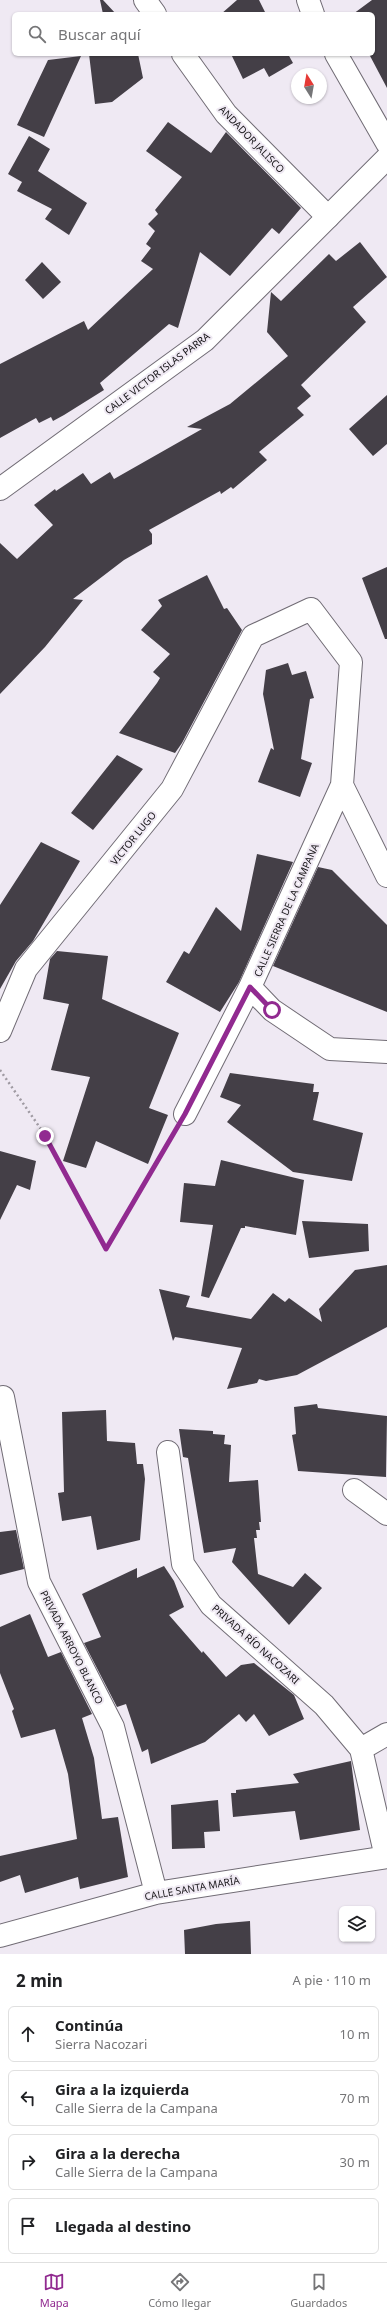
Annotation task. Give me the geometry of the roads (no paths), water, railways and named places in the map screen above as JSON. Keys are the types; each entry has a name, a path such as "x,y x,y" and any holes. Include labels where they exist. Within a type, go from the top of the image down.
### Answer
{"street":[{"path":"145,0 154,12"},
{"path":"308,0 312,12"},
{"name":"ANDADOR JALISCO","path":"184,56 226,114 328,217"},
{"path":"337,56 387,143"},
{"name":"CALLE VICTOR ISLAS PARRA","path":"0,489 205,340 387,158"},
{"name":"VICTOR LUGO","path":"0,1031 26,969 172,789 253,636 311,609 351,662 342,785"},
{"path":"342,785 387,876"},
{"name":"CALLE SIERRA DE LA CAMPANA","path":"185,1114 250,987 342,785"},
{"path":"250,987 272,1010 304,1034 330,1049 387,1052"},
{"name":"PRIVADA ARROYO BLANCO","path":"3,1397 39,1582 113,1728 156,1893"},
{"name":"PRIVADA RÍO NACOZARI","path":"168,1452 183,1564 211,1605 324,1705 361,1749"},
{"path":"354,1490 387,1514"},
{"path":"386,1857 361,1749 387,1734"},
{"name":"CALLE SANTA MARÍA","path":"0,1936 156,1893 386,1857"}]}
